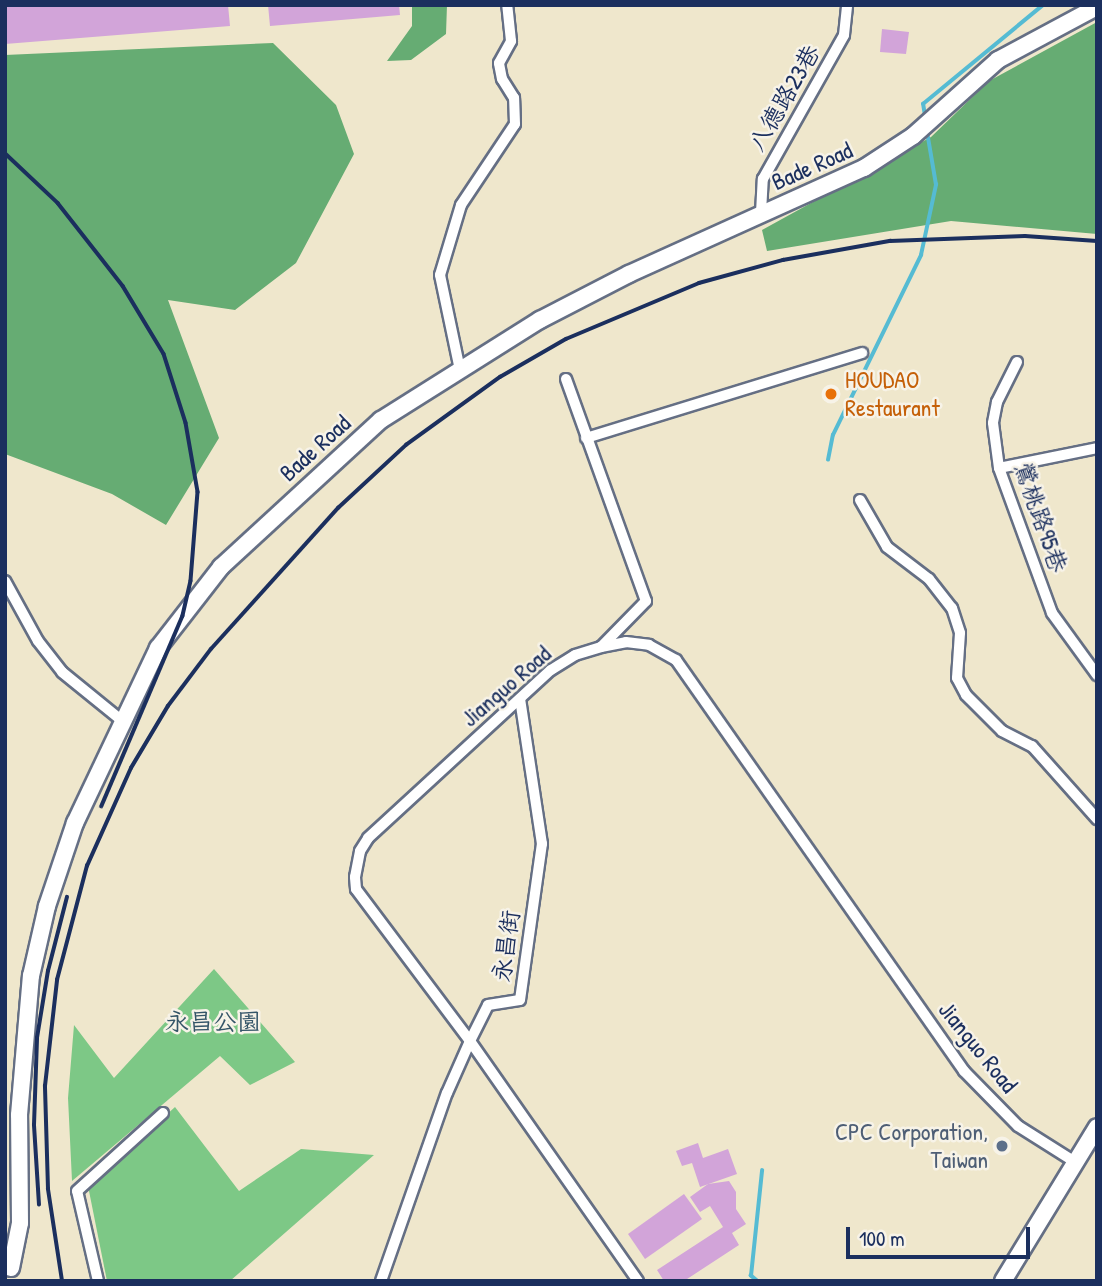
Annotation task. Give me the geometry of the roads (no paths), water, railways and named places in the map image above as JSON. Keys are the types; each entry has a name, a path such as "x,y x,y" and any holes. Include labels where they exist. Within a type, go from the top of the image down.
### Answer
{"main road":[{"name":"Bade Road","path":"11,1270 20,1223 19,1115 31,976 47,906 75,823 121,720 158,648 221,567 381,420 540,320 761,213 864,168 913,136 998,60 1097,7"},
{"path":"1003,1281 1097,1127"}],"street":[{"path":"460,370 440,275 461,205 515,124 514,98 502,79 499,62 511,41 507,5"},
{"name":"八德路23巷","path":"761,213 763,178 845,35 847,5"},
{"path":"586,438 862,353"},
{"name":"鶯桃路95巷","path":"1017,362 997,402 993,423 999,468 1052,613 1097,675"},
{"path":"565,379 646,601 601,647"},
{"path":"999,468 1097,448"},
{"path":"860,499 887,547 929,579 952,608 960,633 957,678 966,695 1002,731 1032,746 1097,820"},
{"path":"5,581 38,641 61,672 121,720"},
{"name":"Jianguo Road","path":"638,1281 470,1041 356,889 354,868 368,838 520,699 559,665 601,647 626,642 649,645 676,660 964,1071 1018,1126 1075,1162"},
{"name":"永昌街","path":"381,1281 447,1093 470,1041 488,1005 520,1000 542,844 520,699"},
{"path":"98,1281 77,1191 163,1113"}],"waterway":[{"path":"925,116 923,104 1043,5"},
{"path":"828,460 833,435 921,255 936,185 927,132"},
{"path":"757,1281 751,1276 762,1171"}],"railway":[{"path":"5,153 58,203 123,286 164,354 186,423 198,492 191,581 183,616 102,806"},
{"path":"62,1281 48,1189 45,1086 57,980 87,866 131,768 168,706 211,649 338,508 406,445 500,377 566,339 699,283 783,260 890,241 1025,236 1097,241"},
{"path":"39,1205 34,1125 37,1038 48,971 67,897"}],"place":[{"name":"HOUDAO Restaurant","path":"831,394"},
{"name":"CPC Corporation, Taiwan","path":"1002,1146"}],"park label":[{"name":"永昌公園","path":"213,1022"}]}
